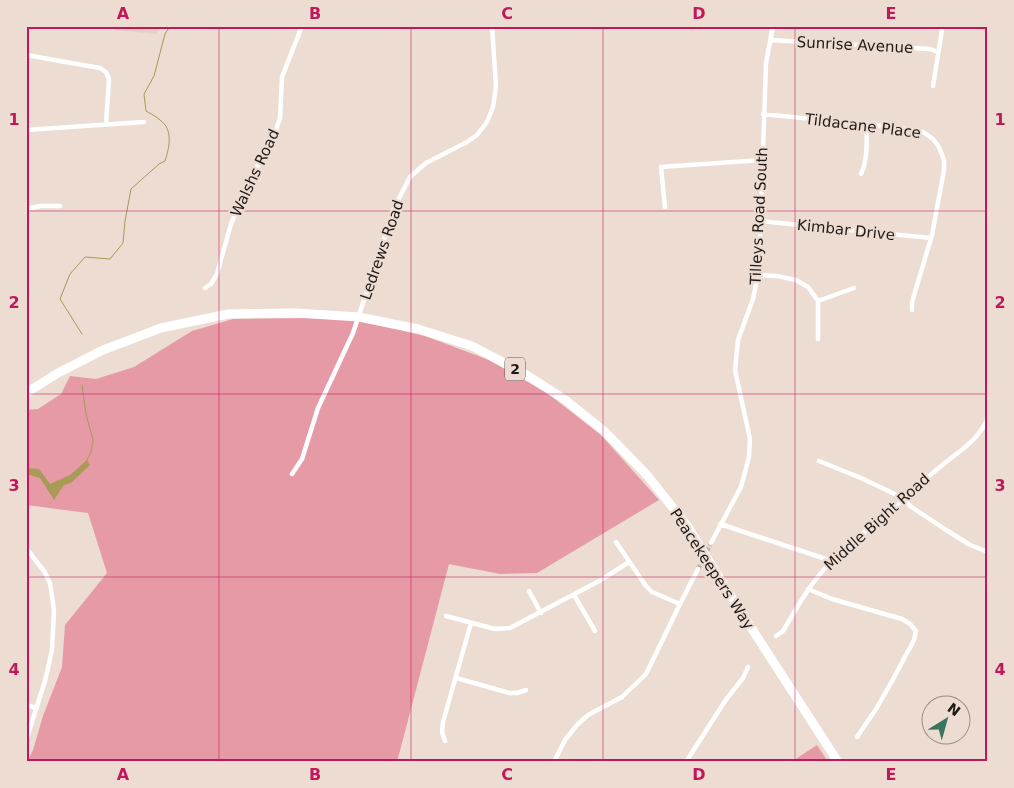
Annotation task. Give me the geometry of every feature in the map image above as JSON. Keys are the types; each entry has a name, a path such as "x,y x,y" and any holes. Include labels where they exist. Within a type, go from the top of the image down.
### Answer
{"highway":[{"name":"Peacekeepers Way","path":"26,393 58,373 103,350 161,328 228,314 296,312 358,317 418,328 472,346 524,374 564,399 604,430 647,475 688,527 838,762"}],"street":[{"name":"Walshs Road","path":"205,288 211,284 217,274 231,224 250,181 274,136 280,118 282,77 302,26"},
{"name":"Ledrews Road","path":"292,474 302,459 318,408 353,333 394,208 410,177 426,164 467,142 487,122 493,108 496,86 492,26"},
{"name":"Tilleys Road South","path":"711,543 741,487 750,457 750,439 735,370 738,340 753,299 758,275 766,63 773,26"},
{"path":"933,86 942,26"},
{"name":"Sunrise Avenue","path":"770,40 930,48 938,52"},
{"path":"26,55 100,68 106,72 108,79 106,124"},
{"name":"Tildacane Place","path":"763,114 909,129 923,132 933,139 943,157 944,170 931,238 912,302 912,310"},
{"path":"26,130 144,122"},
{"path":"861,174 864,167 867,136 866,124"},
{"path":"665,207 661,167 762,160"},
{"path":"26,209 40,206 60,206"},
{"name":"Kimbar Drive","path":"760,221 931,238"},
{"path":"758,275 796,280 808,287 818,301 818,338"},
{"path":"818,301 854,288"},
{"name":"Middle Bight Road","path":"776,636 783,632 808,589 832,561 936,470 970,444 988,417"},
{"path":"819,461 905,498 910,506 926,517 970,545 988,552"},
{"path":"720,524 832,561"},
{"path":"616,542 641,581 649,589 680,604"},
{"path":"26,548 44,571 50,583 54,610 52,650 45,681 26,741"},
{"path":"446,616 495,629 516,626 604,578 629,562"},
{"path":"554,762 565,740 577,725 588,716 622,696 646,674 698,569"},
{"path":"808,589 832,599 902,619 916,631 914,640 876,709 857,737"},
{"path":"529,591 540,613"},
{"path":"574,594 595,631"},
{"path":"445,741 443,725 471,623"},
{"path":"686,762 725,701 743,678 748,667"},
{"path":"456,678 510,693 526,690"},
{"path":"26,706 37,708"}],"shaded area":[{"path":"115,26 158,26 157,34 115,30"},
{"path":"316,318 362,321 425,336 489,360 547,393 601,435 659,500 537,573 500,574 449,564 397,762 27,762 62,667 65,625 107,573 88,513 26,505 26,410 38,409 61,394 70,376 96,379 134,367 192,331 233,319"},
{"path":"87,460 90,465 71,483 64,485 54,500 40,478 26,474 26,468 39,469 50,484 70,475"},
{"path":"817,745 828,762 791,762"}],"waterway":[{"path":"82,334 60,299 70,274 85,257 110,259 123,243 131,189 165,161 167,156 169,134 164,124 146,111 144,94 154,76 165,34 170,26"},
{"path":"82,385 86,414 93,440 91,452 87,460"}],"tunnel":[{"path":"698,569 711,543"}]}
